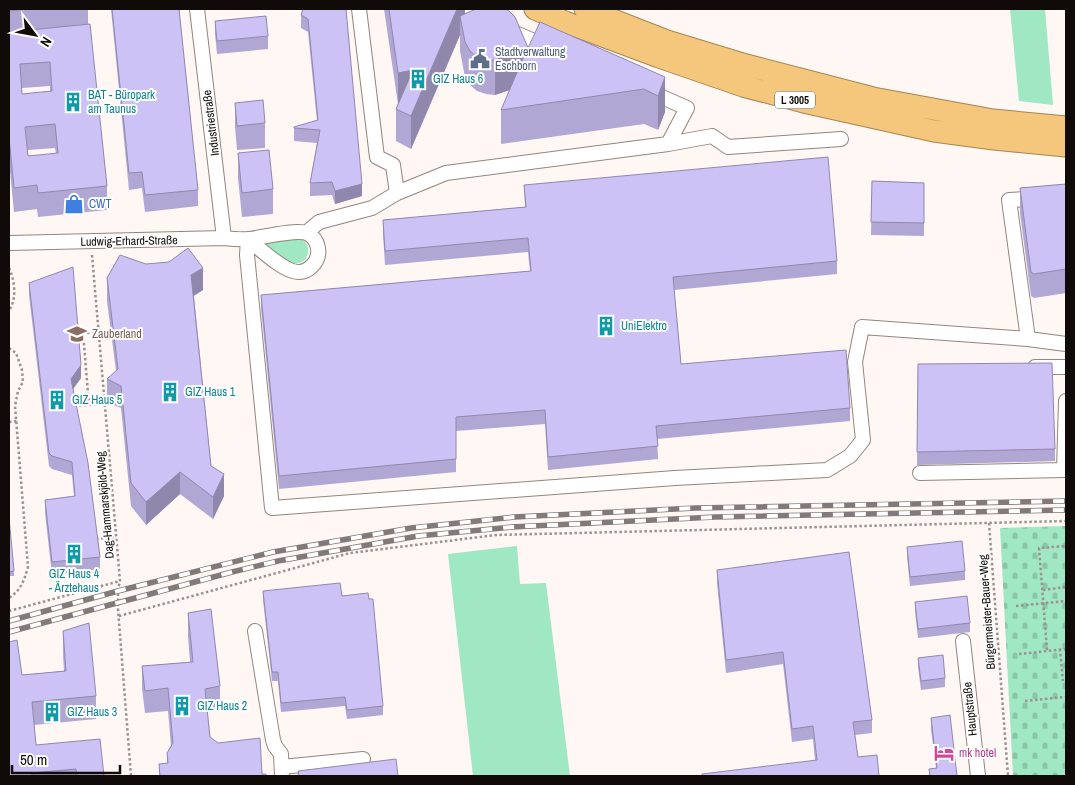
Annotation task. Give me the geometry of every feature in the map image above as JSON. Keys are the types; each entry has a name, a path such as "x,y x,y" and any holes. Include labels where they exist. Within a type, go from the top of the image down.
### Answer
{"highway":[{"name":"L 3005","path":"535,9 659,58 743,86 789,98 934,131 1066,146"},
{"name":"L 3005","path":"584,9 667,41 746,65 873,98 993,120 1066,127"}],"street":[{"name":"Industriestraße","path":"197,9 224,238"},
{"path":"359,9 377,157 392,165 397,192"},
{"path":"495,25 559,52"},
{"path":"632,84 687,108 668,144"},
{"path":"248,239 274,260 298,273 313,266 317,258 316,242 306,232 319,222 372,208 397,192 446,173 668,144 712,136 728,146 841,139"},
{"path":"1028,339 1009,200 1066,197"},
{"name":"Ludwig-Erhard-Straße","path":"9,244 224,238 248,239 306,232"},
{"path":"248,239 247,255 272,508 675,478 827,470 850,456 863,440 855,362 862,327 1028,339 1066,344"},
{"path":"1018,368 1066,367"},
{"path":"920,473 1064,470 1066,401"},
{"path":"255,631 273,740 281,766 363,759"},
{"name":"Hauptstraße","path":"963,642 978,776"}],"path":[{"name":"Dag-Hammarskjöld-Weg","path":"77,242 91,246 120,581 118,591 119,616 131,776"},
{"path":"9,268 15,288 12,305 9,310"},
{"path":"77,334 98,332"},
{"path":"83,333 89,405"},
{"path":"9,348 16,353 22,370 23,382 18,391 15,406 28,568 19,591 9,598"},
{"path":"74,406 111,402"},
{"path":"9,422 16,421"},
{"path":"119,616 350,553 496,535 1066,521"},
{"name":"Bürgermeister-Bauer-Weg","path":"989,523 1008,776"},
{"path":"96,539 116,537"},
{"path":"1048,650 1039,548 1066,546"},
{"path":"9,611 120,581"},
{"path":"1042,590 1066,587"},
{"path":"1016,606 1066,601"},
{"path":"1060,649 1062,681"},
{"path":"1019,654 1066,649"},
{"path":"1025,701 1066,697"}],"green space":[{"path":"1010,9 1045,9 1053,105 1019,101"},
{"path":"288,237 301,239 308,247 308,254 301,262 292,263 282,260 263,244"},
{"path":"1066,526 1066,776 1013,776 1000,528"},
{"path":"517,546 520,584 546,583 570,776 473,776 448,554"}],"building":[{"path":"9,9 26,9 9,11"},
{"path":"112,9 179,9 198,190 145,195 142,172 129,173"},
{"path":"303,9 346,9 362,184 335,191 332,182 310,183 320,130 294,128 318,120 308,19 301,15"},
{"path":"389,9 457,9 411,116 396,109 413,70 398,73"},
{"path":"476,9 506,9 509,11 515,17 528,48 540,22 665,77 658,96 644,89 501,110 527,49 495,60 477,57 470,51 465,42 460,16"},
{"path":"266,16 268,36 217,41 215,21"},
{"name":"BAT - Büropark am Taunus","path":"90,24 107,186 38,193 37,185 14,188 9,137 9,32","holes":["50,62 52,91 22,94 20,64","55,124 58,153 28,156 25,127"]},
{"path":"263,100 265,123 237,126 235,103"},
{"path":"269,150 273,189 242,193 238,153"},
{"path":"828,157 837,261 673,277 681,364 846,350 850,408 656,426 658,446 548,457 545,410 456,417 456,459 279,476 261,295 531,271 528,238 385,251 383,220 526,207 524,185"},
{"path":"872,181 924,183 924,223 871,222"},
{"path":"1066,184 1066,269 1034,274 1031,272 1020,188"},
{"path":"188,248 203,268 191,275 211,466 224,474 213,497 180,472 146,502 131,483 121,386 107,379 118,369 107,278 120,255 146,264 169,262"},
{"name":"GIZ Haus 5","path":"73,267 81,365 71,379 88,463 100,557 52,562 45,500 75,496 72,462 52,456 49,453 29,283"},
{"path":"1052,363 1055,449 917,452 918,364"},
{"path":"9,517 14,571 9,572"},
{"path":"962,541 965,571 910,577 907,547"},
{"path":"849,552 872,720 853,722 858,757 877,755 879,776 702,776 702,774 817,760 813,726 792,729 783,652 726,660 717,570"},
{"path":"340,583 342,596 368,593 369,599 373,599 383,706 347,710 345,697 281,703 278,672 272,672 263,591"},
{"path":"967,596 970,623 918,629 915,602"},
{"path":"211,609 220,686 205,689 210,737 218,743 260,738 262,774 266,774 266,776 160,776 159,764 168,763 167,753 173,743 168,688 145,691 142,666 193,662 188,613"},
{"path":"89,623 96,696 32,702 36,745 100,739 104,776 77,776 76,769 32,773 32,776 9,776 9,642 17,640 22,675 66,671 63,631"},
{"path":"943,655 945,678 921,681 918,658"},
{"name":"mk hotel","path":"950,715 957,776 930,776 929,769 937,768 931,718"},
{"path":"396,759 398,776 299,776 298,771"}],"railway":[{"path":"9,621 273,552 411,528 514,517 696,508 1066,501"},
{"path":"9,632 278,561 418,536 512,527 715,517 1066,510"}],"place":[{"name":"Stadtverwaltung Eschborn","path":"480,59"},
{"name":"GIZ Haus 6","path":"418,79"},
{"name":"BAT - Büropark am Taunus","path":"73,102"},
{"name":"CWT","path":"74,204"},
{"name":"UniElektro","path":"606,326"},
{"name":"Zauberland","path":"77,334"},
{"name":"GIZ Haus 1","path":"170,392"},
{"name":"GIZ Haus 5","path":"57,400"},
{"name":"GIZ Haus 4 - Ärztehaus","path":"74,554"},
{"name":"GIZ Haus 2","path":"182,706"},
{"name":"GIZ Haus 3","path":"52,712"},
{"name":"mk hotel","path":"944,753"}]}
